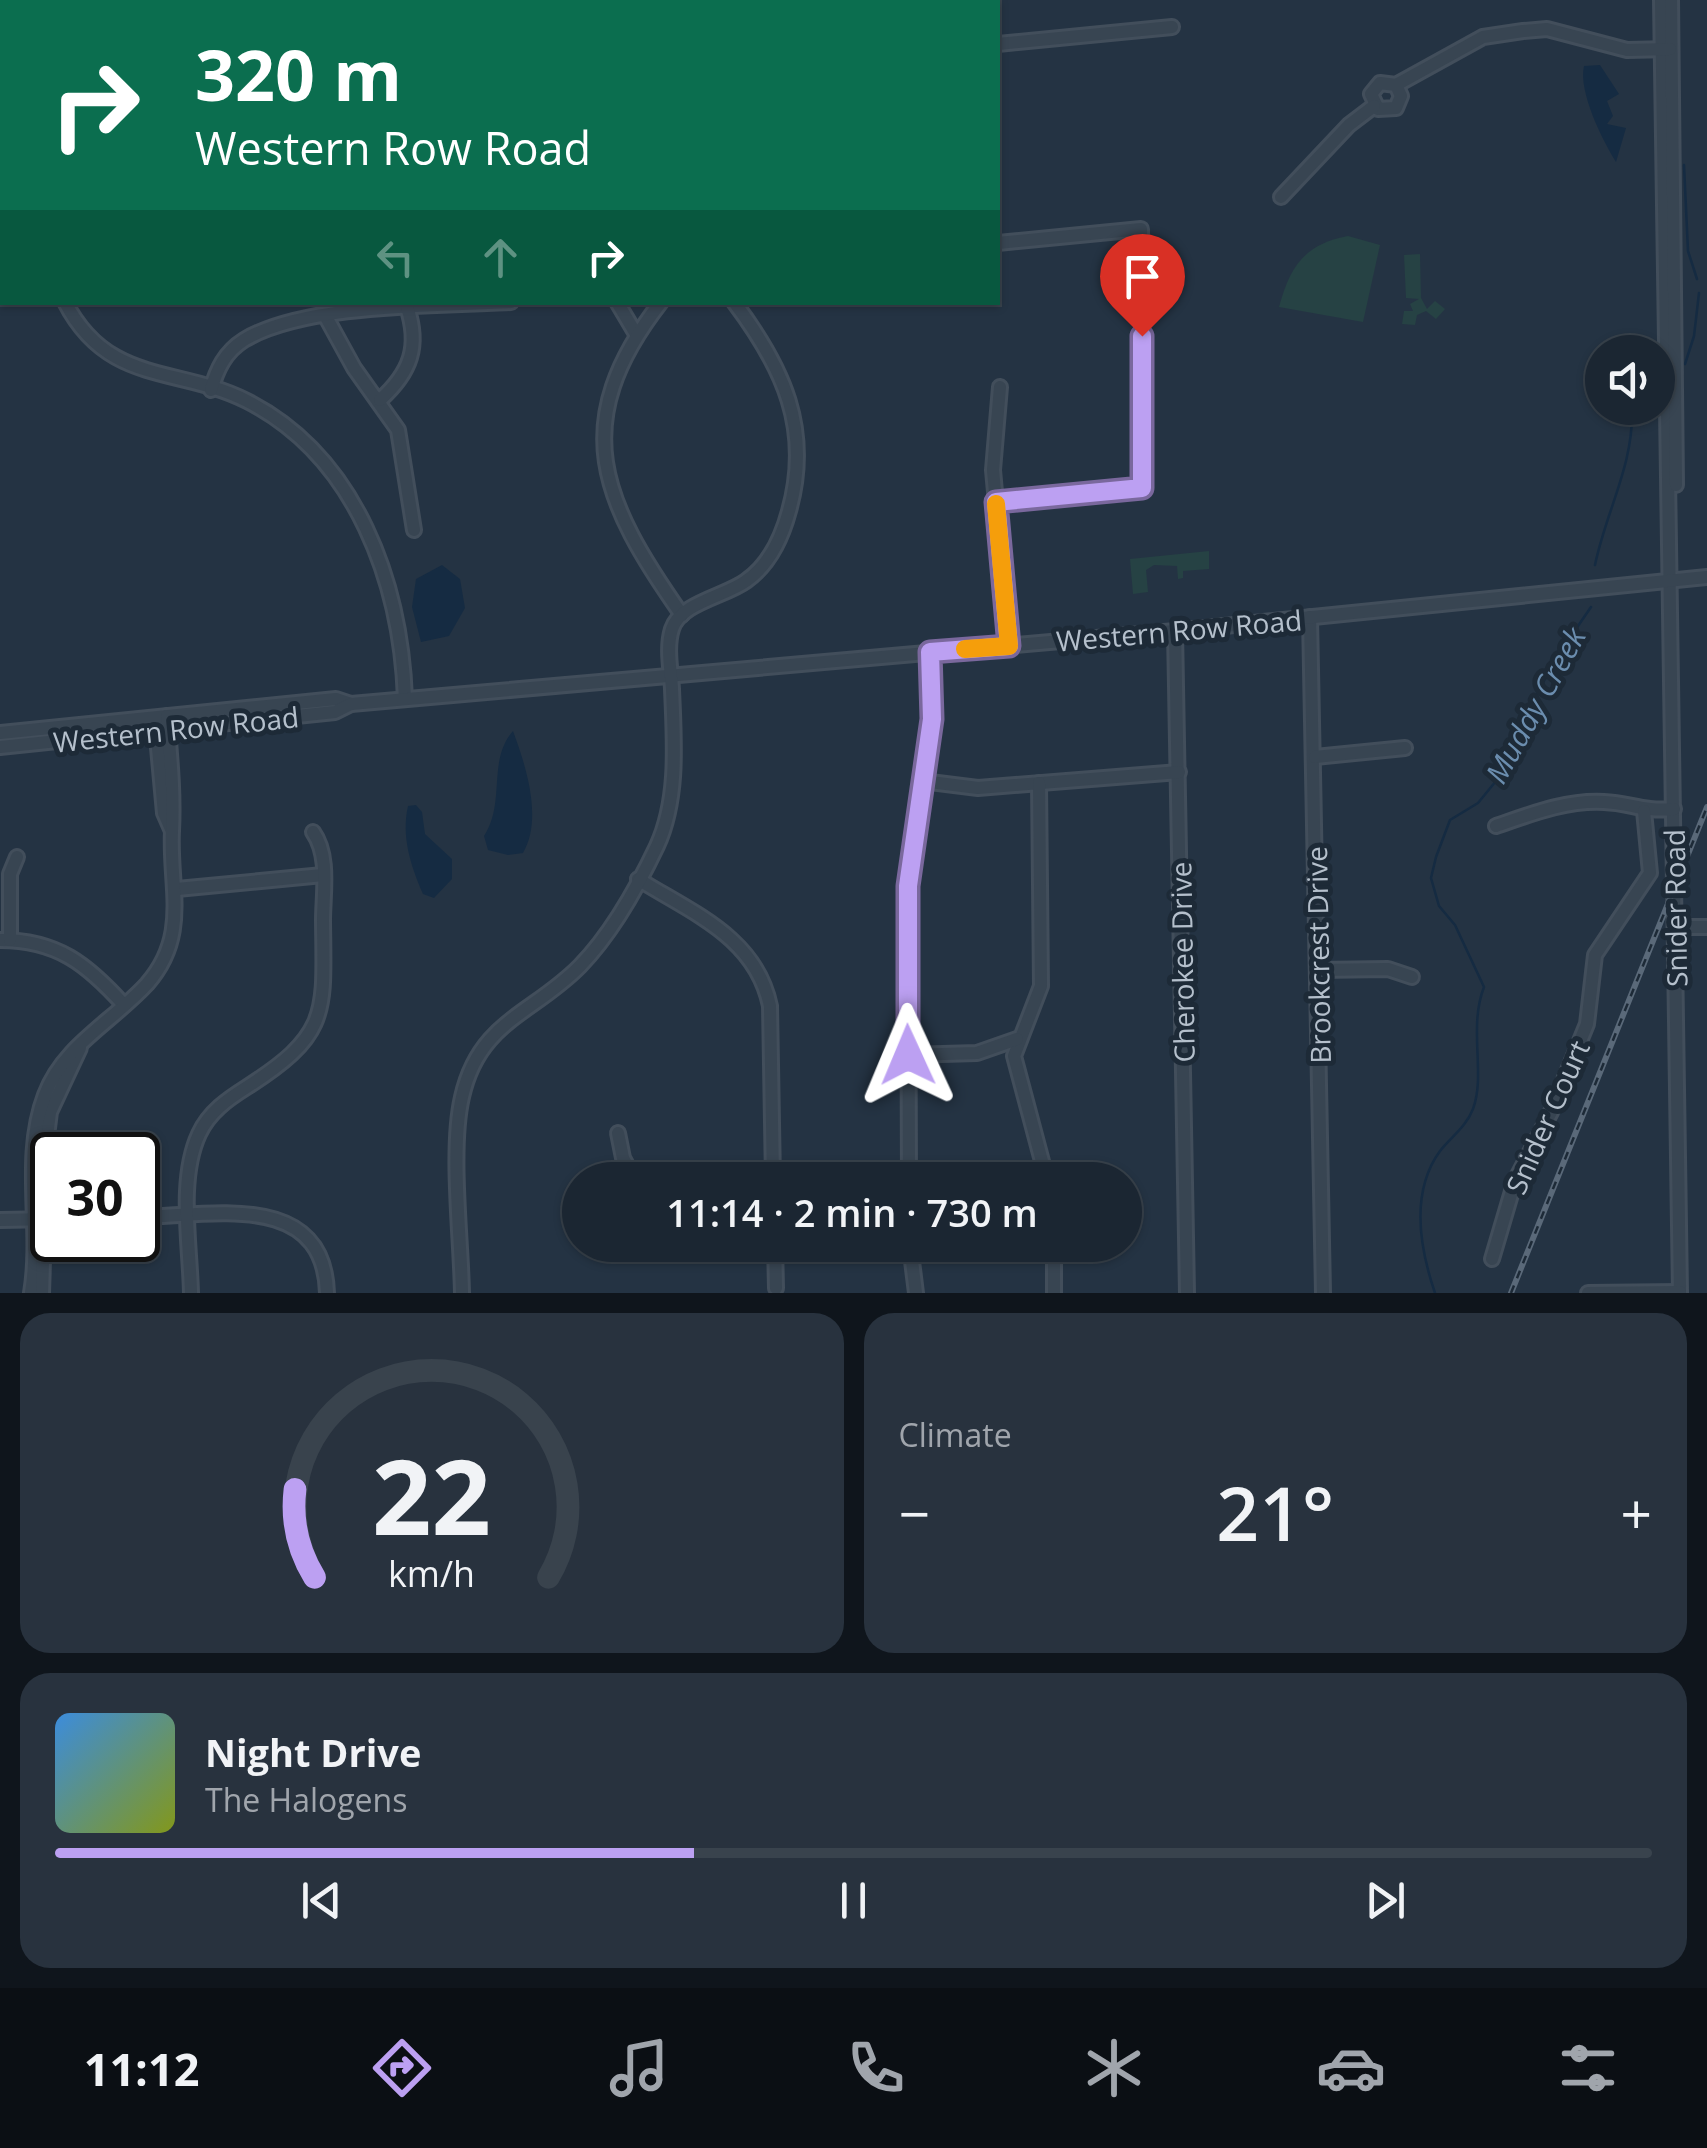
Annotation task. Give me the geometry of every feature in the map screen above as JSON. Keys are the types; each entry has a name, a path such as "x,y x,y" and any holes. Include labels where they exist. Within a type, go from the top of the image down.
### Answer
{"street":[{"name":"Snider Road","path":"1661,0 1667,49 1676,482 1669,522 1680,1292"},
{"name":"Snider Road","path":"1667,49 1671,0"},
{"path":"1000,44 1172,27"},
{"path":"1396,85 1401,96 1396,108 1386,112 1374,106 1371,94 1382,82 1396,85 1483,37 1523,30 1547,29 1627,50 1667,49"},
{"path":"1281,197 1349,125 1374,106"},
{"path":"996,502 1142,488 1141,229 1000,243"},
{"path":"67,305 91,338 125,364 246,400 289,430 354,503 393,597 404,700"},
{"path":"210,390 222,361 242,341 277,324 449,305"},
{"path":"620,305 636,334"},
{"path":"659,305 636,334 606,412 606,468 624,528 682,615"},
{"path":"462,1293 460,1108 472,1066 507,1019 564,980 591,954 638,880 657,846 669,810 672,630 682,615 744,582 762,566 786,522 796,479 798,436 789,393 770,353 736,305"},
{"path":"380,400 410,364 416,332 407,307"},
{"path":"326,317 354,368 380,400 403,448 414,530"},
{"path":"1000,388 994,457 1009,646"},
{"name":"Western Row Road","path":"0,734 335,712 351,704 1176,631 1707,577"},
{"name":"Brookcrest Drive","path":"1310,617 1323,1293"},
{"name":"Cherokee Drive","path":"1176,631 1188,1293"},
{"path":"909,1162 908,886 932,719 930,652"},
{"path":"47,1132 83,1042 148,982 166,956 176,926 172,832 175,811 162,724"},
{"name":"Western Row Road","path":"0,747 162,724"},
{"path":"1315,756 1406,748"},
{"path":"922,781 978,788 1180,772"},
{"path":"1039,783 1041,986 1017,1040 1017,1068 1042,1162"},
{"path":"1496,826 1565,804 1606,802 1644,811 1674,809"},
{"name":"Snider Court","path":"1492,1259 1515,1181 1582,1040 1595,955 1650,873 1644,811"},
{"path":"190,1293 192,1153 204,1124 231,1097 294,1055 316,1024 324,988 323,875 322,848 313,832"},
{"path":"17,857 10,874 5,940 45,944 68,953 94,971 124,1005"},
{"path":"177,888 323,875"},
{"path":"638,880 728,935 747,953 764,980 770,1006 774,1162"},
{"path":"1676,927 1707,927"},
{"path":"1318,970 1388,969 1412,977"},
{"path":"908,1055 977,1054 1017,1040"},
{"path":"618,1133 625,1162"},
{"path":"160,1217 270,1216 294,1225 320,1253 326,1293"},
{"path":"0,1220 30,1219"},
{"path":"31,1293 36,1262"},
{"path":"42,1262 42,1293"},
{"path":"775,1262 776,1288"},
{"path":"912,1262 916,1293"},
{"path":"1054,1262 1054,1293"},
{"path":"1588,1293 1680,1292"}],"green space":[{"path":"1348,236 1380,245 1363,322 1279,307 1288,280 1302,259 1321,245"},
{"path":"1420,254 1421,298 1427,309 1435,301 1445,309 1436,319 1426,311 1417,315 1415,325 1402,324 1404,311 1413,311 1410,304 1419,299 1406,298 1404,255"},
{"path":"1209,551 1209,569 1183,571 1183,578 1178,579 1177,566 1154,565 1146,570 1148,592 1133,594 1130,559"}],"water":[{"path":"1600,65 1619,94 1607,101 1613,116 1607,124 1626,128 1616,162 1588,102 1583,77 1584,66"},
{"path":"442,565 460,579 465,608 449,636 421,642 412,607 416,579"},
{"path":"513,731 527,776 532,825 523,853 508,855 488,850 484,836 494,810 501,755"},
{"path":"416,805 422,812 425,834 452,859 452,879 434,898 423,894 408,851 408,806"}],"waterway":[{"name":"Muddy Creek","path":"1684,165 1688,251 1697,279"},
{"name":"Muddy Creek","path":"1685,364 1694,336 1699,293"},
{"name":"Muddy Creek","path":"1595,565 1629,449 1631,425"},
{"name":"Muddy Creek","path":"1435,1293 1422,1240 1421,1202 1431,1167 1473,1109 1478,1081 1477,1018 1484,987 1455,925 1439,906 1431,878 1450,820 1478,803 1496,781 1552,664 1591,607"}],"railway":[{"path":"1511,1293 1707,807"}],"slow traffic":[{"path":"965,649 1009,646 996,504"}],"route":[{"path":"908,1055 908,886 932,719 930,652 1009,646 996,502 1142,488 1142,336"}]}
